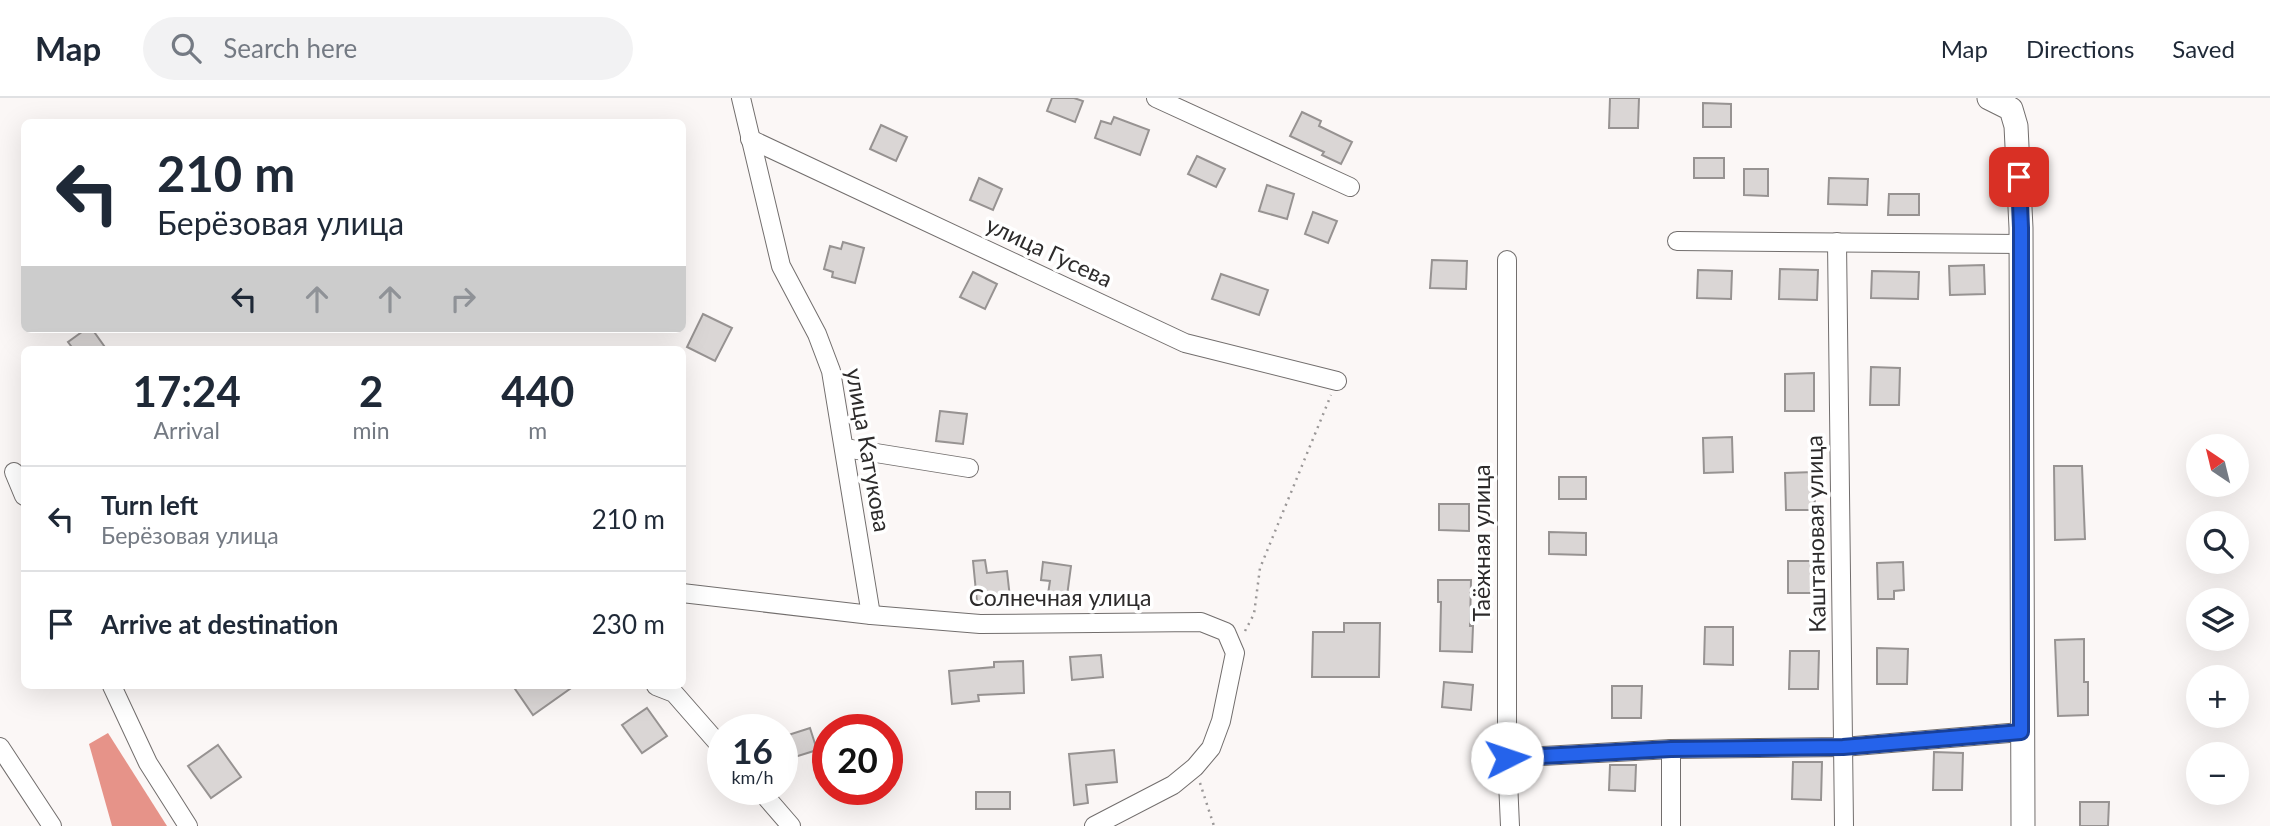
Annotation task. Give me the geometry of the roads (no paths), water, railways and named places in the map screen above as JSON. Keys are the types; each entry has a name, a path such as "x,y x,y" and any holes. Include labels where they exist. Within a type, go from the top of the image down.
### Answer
{"main road":[{"path":"1989,98 2013,104 2016,127 2021,244 2023,826"}],"street":[{"name":"улица Катукова","path":"741,98 781,266 817,334 831,371 870,615"},
{"path":"1156,98 1350,187"},
{"name":"улица Гусева","path":"750,139 1185,343 1337,382"},
{"path":"1677,241 2021,244"},
{"name":"Каштановая улица","path":"1837,242 1843,826"},
{"name":"Таёжная улица","path":"1507,260 1507,758 1510,826"},
{"path":"845,448 970,468"},
{"path":"13,473 21,490"},
{"name":"Солнечная улица","path":"686,593 870,615 980,624 1201,622 1226,632 1235,653 1218,730 1211,748 1195,767 1173,785 1094,826"},
{"path":"113,689 148,762 188,826"},
{"path":"664,689 674,693 707,731"},
{"path":"1507,758 1671,749 1843,747 2021,732"},
{"path":"0,747 52,826"},
{"path":"1671,749 1671,826"},
{"path":"773,805 791,826"}]}
